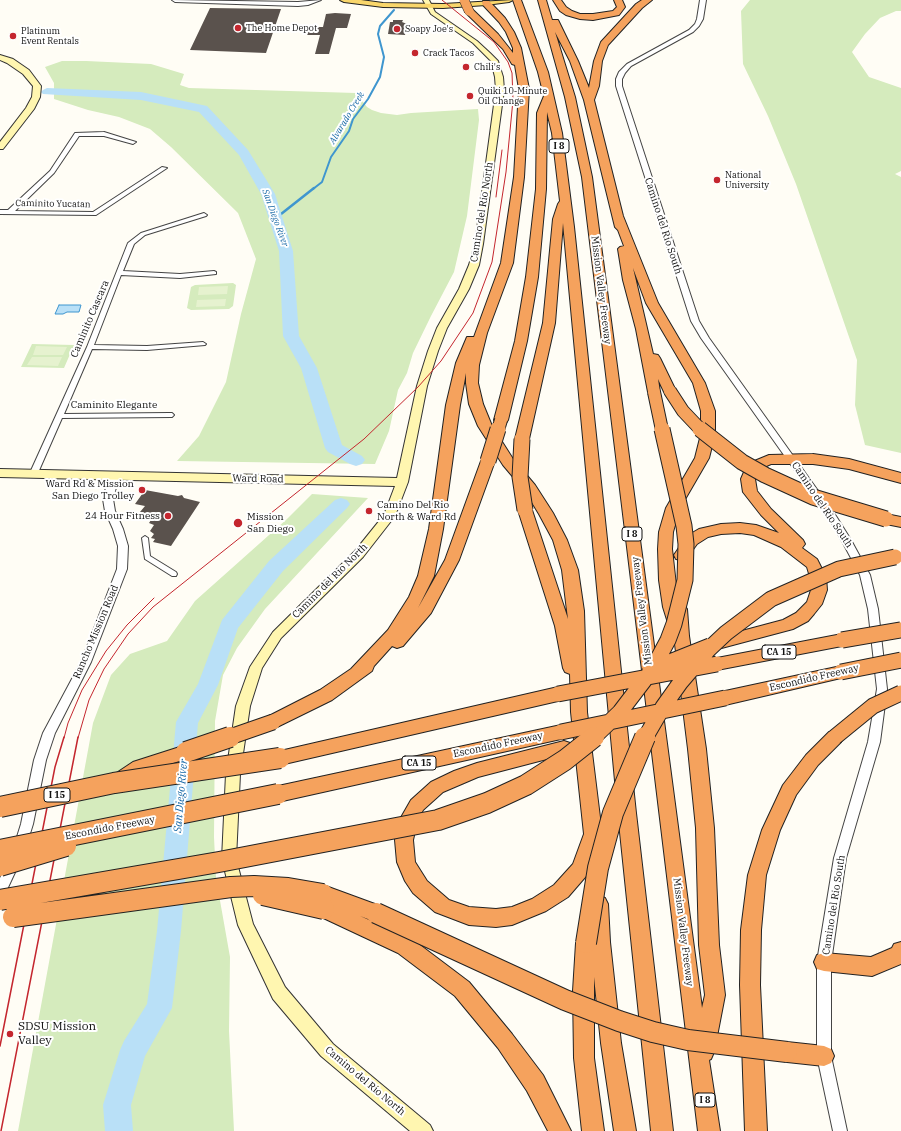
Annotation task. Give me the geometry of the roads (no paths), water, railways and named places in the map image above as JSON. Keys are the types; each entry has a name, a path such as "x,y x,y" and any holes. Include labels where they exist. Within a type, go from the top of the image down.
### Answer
{"highway":[{"path":"464,0 469,11 506,48 521,72"},
{"path":"550,1 569,12 580,16 593,17 616,13 622,4 618,0"},
{"path":"589,100 594,86 598,60 604,44 639,3 648,0"},
{"path":"0,900 392,830 438,820 487,803 526,785 583,747 620,712 652,670 668,640 674,624 685,580 686,544 684,526 662,392 642,329 629,280 619,218 589,100 550,1"},
{"name":"Mission Valley Freeway","path":"550,1 587,177 700,1069 710,1131"},
{"name":"I 8","path":"518,3 543,72 557,134 565,198 628,821 662,1131"},
{"path":"486,4 502,20 510,32 517,48 524,95 519,177 507,254 507,263 472,365 472,383 476,404 485,426 508,462 530,488 546,512 560,540 573,582 576,611 580,712 592,836 596,859 600,942 611,1043 625,1131"},
{"path":"114,783 139,767 273,722 326,695 393,647 426,610 452,560 488,461 501,420 521,341 532,278 541,189 542,113 549,95"},
{"path":"565,198 558,219 550,311 545,341 522,439 520,476 525,510 563,626 580,712"},
{"path":"619,218 652,303 699,383 708,411 708,434 702,458 673,508 666,532 666,564 671,607 681,636"},
{"path":"357,673 394,634 416,598 426,576 435,536 453,405 462,363 503,260 507,254"},
{"path":"662,392 683,410 703,432 719,446 753,468 788,487 813,497 839,506 901,522"},
{"path":"618,683 714,644 786,625 809,610 814,604 819,590 818,577 812,563 803,548 757,504 748,487 749,475 757,465 769,460 813,459 849,464 901,478"},
{"path":"700,1069 715,995 709,945 705,828 697,749 681,636 678,565 682,552 692,540 704,533 727,528 756,530 786,543 812,563"},
{"path":"593,1131 584,1058 582,1024 584,965 589,920 598,868 613,813 646,735 680,683 709,649 726,633 759,607 784,592 827,574 858,564 898,557"},
{"name":"CA 15","path":"114,783 280,758 558,694 901,630"},
{"name":"Escondido Freeway","path":"0,850 278,794 562,740 690,706 886,662 901,660"},
{"path":"756,1131 750,985 751,930 757,875 771,830 789,790 812,760 835,737 873,706 901,694"},
{"path":"562,740 460,776 434,790 417,805 408,822 404,840 406,862 420,887 442,906 469,916 496,918 512,916 539,905 561,891 580,870 592,836"},
{"name":"I 15","path":"0,807 114,783"},
{"path":"0,866 146,821"},
{"path":"0,919 208,890 323,901 376,912 565,1000 653,1032 688,1040 824,1056"},
{"path":"323,901 405,946 462,989 505,1041 535,1084 560,1131"},
{"path":"824,962 872,967 899,955 901,951"}],"main road":[{"path":"344,0 376,4 461,0"},
{"path":"378,0 486,4 509,0"},
{"name":"Camino del Rio North","path":"424,1131 327,1050 279,993 246,925 229,859 233,774 243,706 256,667 276,635 359,554 388,516 402,482 422,386 433,351 442,328 464,289 474,265 479,244 500,90 497,69 488,54 475,42 433,13 427,2"},
{"path":"0,57 10,61 26,72 37,86 36,97 30,109 0,147"},
{"path":"0,473 114,476"},
{"name":"Ward Road","path":"114,476 402,482"}],"street":[{"path":"175,0 301,4 318,0"},
{"path":"251,2 310,0"},
{"name":"Camino del Rio South","path":"703,0 700,19 697,25 691,31 629,66 622,72 619,79 619,86 688,306 695,322 841,530 865,575 873,609 882,689 874,742 840,858 824,962 824,1056 840,1131"},
{"path":"10,212 52,172 77,134 104,134 134,142"},
{"name":"Caminito Yucatan","path":"0,212 94,214 164,168"},
{"name":"Caminito Cascara","path":"33,474 90,347 131,244 137,237 143,234 204,215"},
{"path":"120,273 180,276 214,273"},
{"path":"90,347 147,348 203,344"},
{"name":"Caminito Elegante","path":"59,416 170,415"},
{"name":"Rancho Mission Road","path":"0,892 5,884 27,824 40,760 49,733 86,662 122,569 123,546 118,529 110,511 108,499 114,476"},
{"path":"145,538 147,557 174,574"}],"water":[{"path":"59,305 81,305 79,312 55,314"}],"waterway":[{"name":"Alvarado Creek","path":"313,189 322,182 331,157 349,131 353,119 368,99 380,77 384,57 378,34 380,26 394,10"},
{"name":"San Diego River","path":"47,92 141,96 203,109 244,153 268,194 286,251 291,336 309,368 334,448 356,460"},
{"name":"Alvarado Creek","path":"276,218 314,188"},
{"name":"San Diego River","path":"119,1131 117,1105 133,1050 159,1008 169,931 187,722 208,685 229,625 276,566 341,504"}],"tram line":[{"path":"78,738 89,700 104,669 128,634 153,607 364,439 418,387 441,361 473,313 492,262 506,172 513,100 512,73 508,62 494,42 442,0"},
{"path":"496,197 502,150"},
{"path":"64,738 68,723 82,690 106,651 127,625 154,598"},
{"path":"0,1046 55,767 64,737"},
{"path":"1,1131 78,737"}],"place":[{"name":"The Home Depot","path":"238,28"},
{"name":"Soapy Joe's","path":"397,29"},
{"name":"Platinum Event Rentals","path":"13,36"},
{"name":"Crack Tacos","path":"415,53"},
{"name":"Chili's","path":"466,67"},
{"name":"Quiki 10-Minute Oil Change","path":"470,96"},
{"name":"National University","path":"717,180"},
{"name":"Ward Rd & Mission San Diego Trolley","path":"142,490"},
{"name":"Camino Del Rio North & Ward Rd","path":"369,511"},
{"name":"24 Hour Fitness","path":"168,516"},
{"name":"Mission San Diego","path":"238,523"},
{"name":"SDSU Mission Valley","path":"10,1034"}]}
